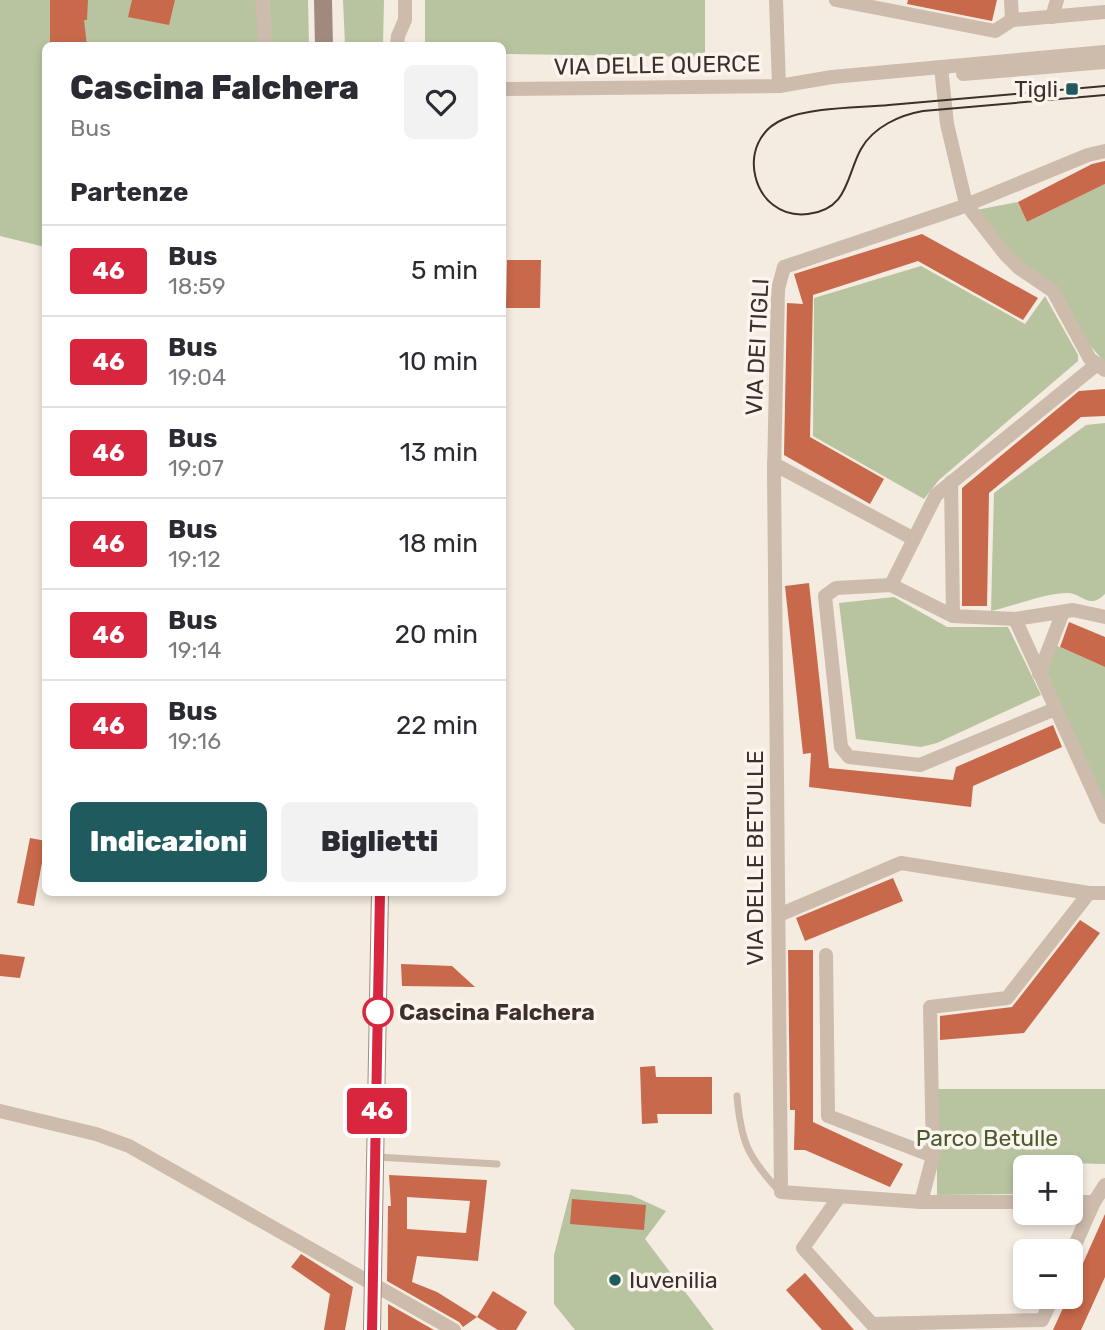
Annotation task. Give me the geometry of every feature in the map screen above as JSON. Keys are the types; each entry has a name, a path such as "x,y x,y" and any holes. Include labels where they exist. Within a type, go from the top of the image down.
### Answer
{"main road":[{"path":"323,0 324,42"},
{"path":"372,1330 380,896"}],"street":[{"path":"262,0 266,42"},
{"path":"405,0 407,42"},
{"path":"776,0 779,86"},
{"path":"836,0 995,31 1012,20 1105,12"},
{"path":"1011,0 1012,20"},
{"path":"1052,17 1057,0"},
{"path":"397,42 405,20"},
{"name":"VIA DELLE QUERCE","path":"942,71 1105,52"},
{"name":"VIA DELLE QUERCE","path":"506,89 779,86 832,77 1105,62"},
{"path":"891,585 936,495 1101,368 1090,359 1053,291 1005,254 967,204 947,124 942,71"},
{"path":"967,204 1105,150"},
{"name":"VIA DEI TIGLI","path":"774,464 778,289 784,267 967,204"},
{"path":"774,464 914,539"},
{"name":"VIA DELLE BETULLE","path":"774,464 781,1192"},
{"path":"951,482 953,616"},
{"path":"1055,709 920,765 849,757 841,747 825,596 836,588 891,585 953,616 1015,619 1073,610 1105,617"},
{"path":"1039,674 1063,612"},
{"path":"1015,619 1105,817"},
{"path":"779,915 901,863 1089,893 1105,893"},
{"path":"921,1202 933,1156 930,1007 1007,998 1089,893"},
{"path":"826,955 828,1116 933,1156"},
{"path":"0,1111 96,1134 129,1146 454,1330"},
{"path":"1078,1239 1094,1202 1105,1185"},
{"path":"781,1192 921,1202 1013,1202"},
{"path":"839,1197 803,1248 872,1324 1042,1320 1047,1309"},
{"path":"1083,1202 1094,1202"}],"lane":[{"path":"737,1096 740,1125 749,1154 758,1168 781,1192"},
{"path":"376,1157 497,1164"}],"green space":[{"path":"0,0 257,0 261,42 42,42 42,246 0,236"},
{"path":"269,0 308,0 309,42 272,42"},
{"path":"343,0 384,0 383,42 345,42"},
{"path":"425,0 705,0 705,57 506,54 506,42 425,42"},
{"path":"1105,184 1105,363 976,210 1018,202 1027,222"},
{"path":"921,266 1025,324 1045,296 1078,355 1078,361 939,480 924,499 813,436 814,298"},
{"path":"1105,423 1105,594 1099,599 1089,601 1072,593 1057,594 991,611 994,493 1086,425"},
{"path":"894,597 947,627 1008,627 1041,695 937,743 921,747 856,739 839,603"},
{"path":"1055,645 1105,667 1105,804 1046,671"},
{"name":"Parco Betulle","path":"937,1089 1105,1089 1105,1164 1083,1163 1083,1155 1013,1155 1013,1194 937,1195"},
{"name":"Iuvenilia","path":"571,1189 631,1195 666,1211 645,1239 714,1330 575,1330 554,1304 554,1255"}],"building":[{"path":"50,0 88,0 87,20 84,20 87,42 50,42"},
{"path":"132,0 175,0 169,25 128,17"},
{"path":"908,0 997,0 992,21 907,4"},
{"path":"1105,161 1105,184 1027,222 1018,202 1092,164"},
{"path":"922,234 1038,298 1023,320 918,261 813,295 810,437 884,479 870,504 784,455 787,303 803,304 794,274"},
{"path":"507,260 541,260 540,308 506,308"},
{"path":"1105,389 1105,416 1081,417 989,493 987,606 962,606 962,488 1079,391"},
{"path":"809,583 829,768 953,780 956,767 1053,725 1062,747 973,786 971,807 809,787 811,753 803,754 785,586"},
{"path":"1069,622 1105,637 1105,667 1060,647"},
{"path":"30,838 42,840 42,863 34,906 17,903"},
{"path":"893,878 903,901 805,941 796,918"},
{"path":"1080,920 1100,933 1024,1033 940,1040 940,1016 1012,1007"},
{"path":"788,950 813,950 813,1122 903,1164 890,1187 805,1150 794,1150 795,1110 790,1110"},
{"path":"0,954 25,957 20,978 0,976"},
{"path":"401,964 452,966 475,987 402,986"},
{"path":"655,1066 656,1077 712,1077 712,1114 657,1114 658,1123 642,1124 640,1067"},
{"path":"389,1175 487,1180 478,1261 417,1256 412,1282 437,1292 477,1317 463,1327 459,1322 387,1281 388,1206 391,1206","holes":["407,1197 470,1201 466,1233 407,1229"]},
{"path":"572,1199 646,1205 644,1230 570,1224"},
{"path":"1105,1214 1105,1277 1081,1330 1053,1330 1063,1309 1083,1309 1083,1263"},
{"path":"301,1254 353,1287 345,1330 324,1330 330,1294 291,1267"},
{"path":"805,1273 854,1330 822,1330 786,1290"},
{"path":"493,1291 527,1312 516,1330 498,1330 477,1317"},
{"path":"388,1304 434,1330 388,1330"}],"tram line":[{"path":"1105,86 835,109 796,115 768,129 758,144 754,160 756,177 762,193 773,205 789,213 808,214 821,211 839,198 866,141 880,128 896,119 923,111 1105,95"}],"bus line":[{"name":"46","path":"372,1330 380,896"}],"place":[{"name":"Tigli","path":"1072,89"},
{"name":"Cascina Falchera","path":"378,1012"},
{"name":"Iuvenilia","path":"615,1280"}]}
